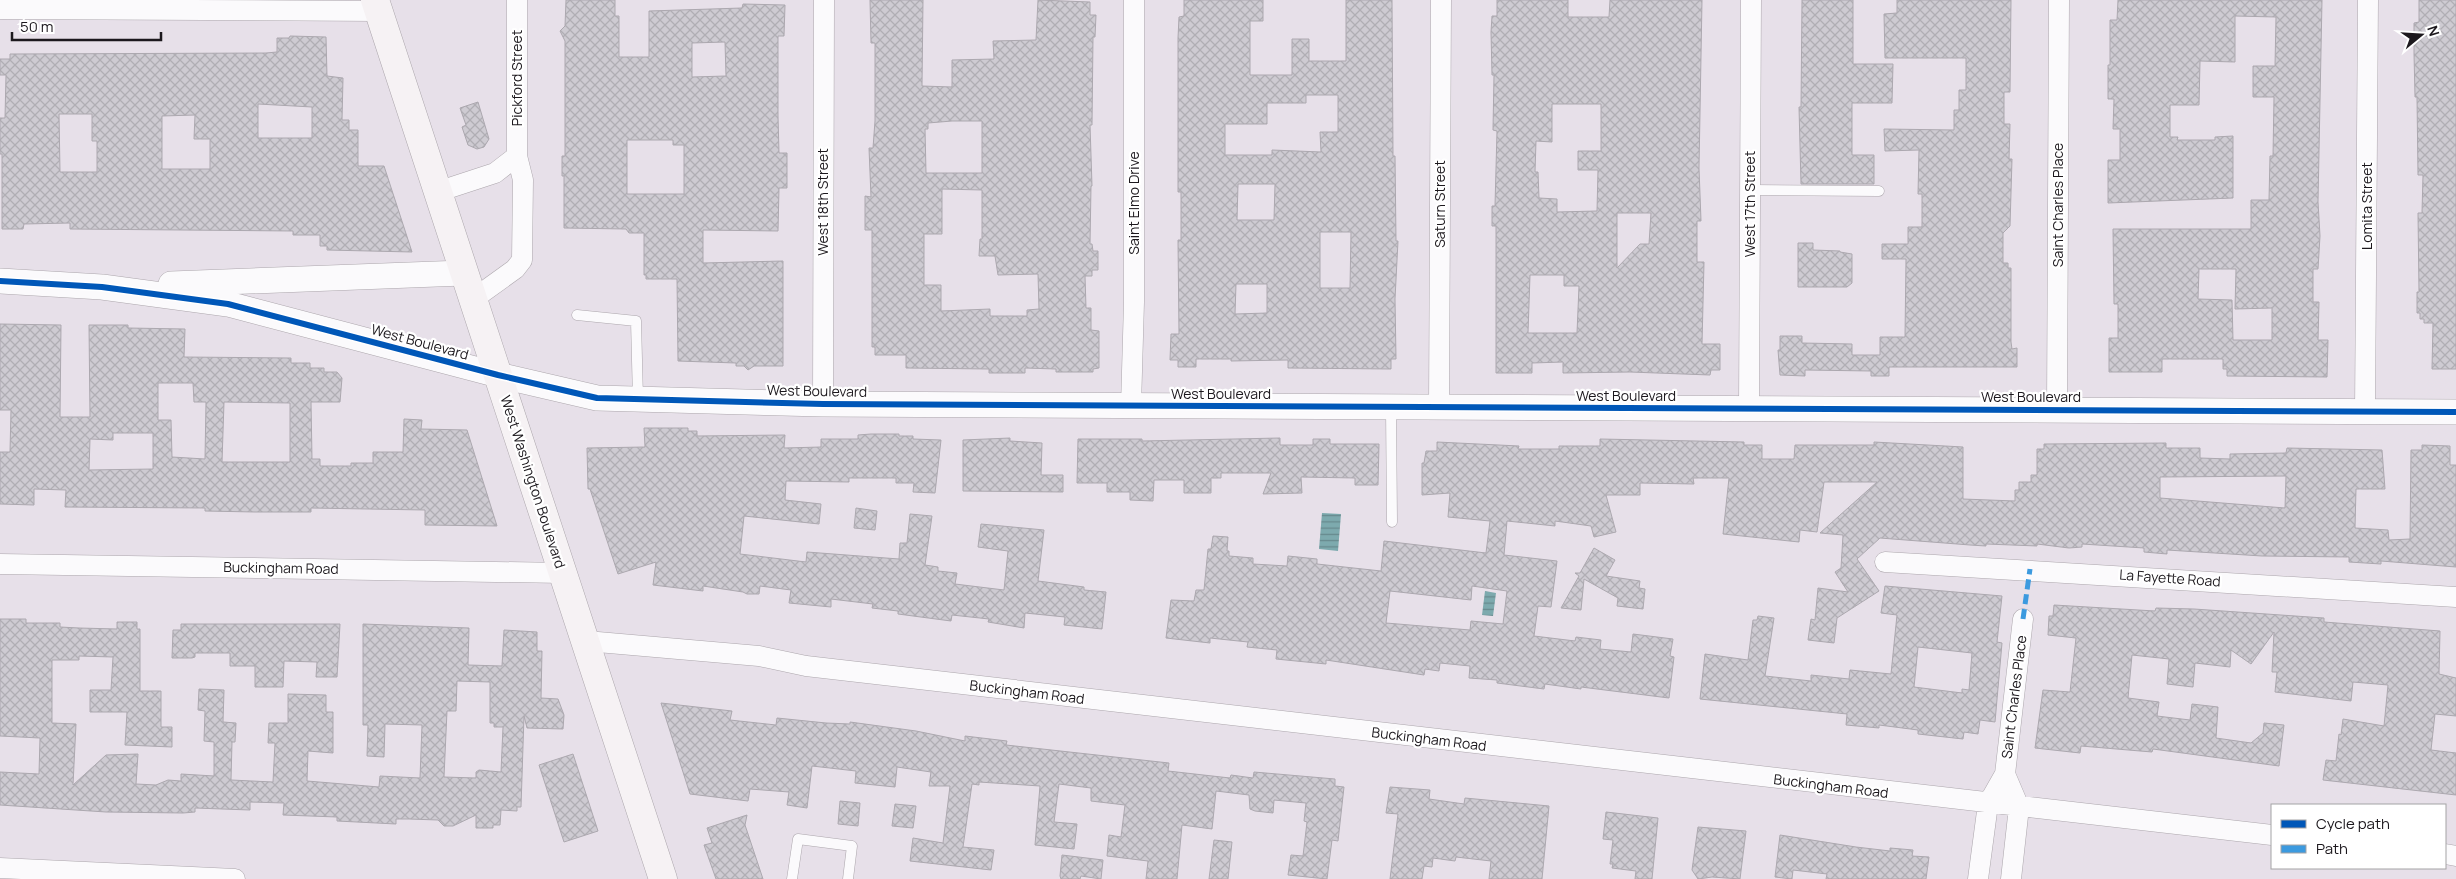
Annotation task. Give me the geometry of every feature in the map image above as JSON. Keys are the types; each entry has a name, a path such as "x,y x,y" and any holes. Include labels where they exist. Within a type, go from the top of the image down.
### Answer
{"main road":[{"name":"West Washington Boulevard","path":"377,6 663,879"}],"street":[{"name":"Pickford Street","path":"472,300 515,269 522,260 523,180 517,156 517,0"},
{"name":"West 18th Street","path":"823,404 824,0"},
{"name":"Saint Elmo Drive","path":"1131,406 1134,302 1134,0"},
{"name":"Saturn Street","path":"1439,409 1442,0"},
{"name":"West 17th Street","path":"1750,409 1751,0"},
{"name":"Saint Charles Place","path":"2057,410 2059,0"},
{"name":"Lomita Street","path":"2366,412 2368,0"},
{"path":"0,9 377,6"},
{"path":"437,192 495,173 517,156"},
{"name":"West Boulevard","path":"102,287 463,273"},
{"name":"West Boulevard","path":"0,281 102,287 228,304 498,375 597,398 823,404 1439,409 2456,412"},
{"name":"La Fayette Road","path":"1885,562 2456,597"},
{"name":"Buckingham Road","path":"0,564 563,573"},
{"name":"Saint Charles Place","path":"1978,879 1988,804 2005,774 2023,619"},
{"name":"Buckingham Road","path":"586,641 759,656 826,668 1988,804 2271,835"},
{"name":"Saint Charles Place","path":"2005,774 2019,807 2011,879"},
{"path":"0,868 235,879"}],"lane":[{"path":"1750,190 1879,191"},
{"path":"577,315 636,321 638,400"},
{"path":"1391,408 1392,522"},
{"path":"792,879 798,839 852,846 848,879"}],"water":[{"path":"1322,513 1341,514 1338,551 1319,549"},
{"path":"1485,591 1496,593 1493,616 1482,615"}],"building":[{"path":"566,0 615,0 615,16 619,16 619,57 649,57 649,11 742,8 743,4 785,5 784,36 778,36 778,116 779,153 787,153 787,188 779,188 778,231 703,230 703,263 783,261 783,366 754,366 748,370 744,366 736,366 736,363 678,361 677,279 646,279 646,275 644,275 644,233 629,233 626,229 564,228 562,156 565,156 565,41 560,31 565,26","holes":["725,42 726,76 692,77 692,43","627,140 673,140 673,145 684,145 684,194 627,194"]},
{"path":"870,0 923,0 922,86 952,87 952,60 994,59 993,41 1036,40 1038,0 1090,2 1090,15 1096,15 1095,37 1093,37 1092,125 1090,125 1092,186 1090,244 1092,244 1093,251 1098,251 1098,270 1092,270 1092,276 1085,276 1086,308 1091,308 1091,330 1099,331 1099,368 1093,369 1093,372 1056,372 1056,369 1025,368 1025,373 989,373 989,369 906,368 906,355 875,355 875,347 872,347 872,230 865,230 865,196 871,197 869,148 873,148 875,121 875,43 871,43","holes":["982,121 982,173 926,173 925,129 928,129 928,123","942,189 982,190 982,239 980,239 979,256 995,256 998,275 1038,274 1039,309 1027,310 1027,316 990,316 990,309 941,311 941,285 924,285 924,234 942,234"]},
{"path":"1184,0 1263,0 1263,21 1250,21 1250,75 1292,75 1292,39 1309,39 1309,61 1346,61 1346,0 1392,0 1393,156 1395,156 1396,241 1398,241 1395,299 1396,359 1391,359 1391,369 1288,368 1288,360 1231,361 1231,359 1196,359 1196,367 1178,367 1178,360 1170,360 1171,334 1179,334 1178,240 1181,240 1181,192 1178,192 1178,38 1179,17 1184,16","holes":["1306,95 1338,95 1338,132 1320,132 1321,152 1272,150 1272,155 1225,155 1225,124 1267,124 1267,103 1306,103","1238,184 1275,184 1274,220 1237,220","1320,232 1351,232 1350,288 1320,288","1236,284 1267,284 1267,313 1235,314"]},
{"path":"1497,0 1568,0 1568,17 1609,17 1610,0 1702,0 1699,168 1701,221 1697,221 1697,262 1704,262 1702,344 1720,344 1720,370 1711,370 1710,375 1630,372 1563,373 1563,362 1532,363 1532,373 1496,373 1496,226 1492,226 1492,206 1495,206 1497,131 1493,130 1494,75 1492,75 1491,32 1492,16 1497,16","holes":["1552,104 1601,104 1601,151 1578,151 1578,170 1598,170 1597,211 1557,212 1557,199 1539,198 1538,172 1535,172 1536,141 1552,142","1617,213 1651,213 1649,244 1640,244 1617,268","1530,275 1564,275 1564,286 1579,286 1577,333 1528,333"]},
{"path":"1802,0 1853,0 1853,64 1893,64 1892,103 1852,103 1852,155 1874,155 1874,184 1801,184 1799,107 1801,107"},
{"path":"1897,0 2011,0 2010,92 2004,92 2004,124 2010,124 2009,159 2012,159 2010,226 2003,233 2003,263 2008,263 2008,268 2011,268 2011,342 2012,349 2017,348 2017,367 1889,367 1889,376 1871,376 1871,371 1805,370 1805,376 1780,375 1778,350 1780,350 1780,336 1802,336 1802,343 1852,344 1852,355 1880,355 1880,337 1905,337 1906,259 1882,259 1882,244 1908,244 1908,227 1922,227 1922,194 1918,194 1919,150 1885,151 1884,129 1954,130 1954,110 1959,110 1959,90 1966,90 1966,58 1885,58 1884,14 1897,13"},
{"path":"2118,0 2322,0 2318,202 2320,236 2318,269 2313,269 2313,302 2319,302 2318,340 2328,340 2327,377 2227,376 2227,369 2223,369 2223,359 2162,359 2162,372 2109,372 2109,338 2118,338 2118,304 2114,304 2113,229 2251,229 2251,200 2269,200 2270,156 2273,156 2274,97 2253,97 2253,66 2275,66 2276,17 2235,16 2235,62 2200,61 2199,105 2170,105 2170,137 2178,137 2177,140 2215,140 2215,137 2233,136 2233,198 2108,203 2108,160 2120,160 2120,129 2113,129 2114,99 2108,99 2110,20 2117,20","holes":["2199,269 2236,269 2235,309 2272,308 2272,340 2233,340 2232,300 2198,299"]},
{"path":"2419,0 2456,0 2456,369 2432,369 2433,323 2424,323 2424,319 2420,319 2420,313 2417,313 2417,292 2419,292 2418,213 2422,213 2423,175 2418,175 2417,97 2415,97 2414,23 2419,22"},
{"path":"290,36 326,37 327,76 343,78 342,120 349,120 349,130 358,130 358,166 384,166 412,252 327,250 327,246 320,246 320,235 293,235 293,231 70,229 70,223 24,224 23,229 2,229 0,118 5,118 6,75 0,75 0,59 10,59 10,54 266,53 277,52 277,38 289,38","holes":["258,104 312,107 312,138 258,138","59,114 92,114 92,141 97,141 97,172 60,172","195,115 194,139 210,139 210,169 162,169 162,116"]},
{"path":"478,102 489,139 484,147 477,149 468,145 462,127 466,125 460,108"},
{"path":"1798,243 1813,243 1813,250 1840,251 1852,254 1852,283 1847,287 1798,287"},
{"path":"0,324 61,325 60,417 90,417 89,325 128,325 128,328 185,329 184,357 291,358 291,363 310,363 310,368 324,368 324,372 337,372 342,378 340,402 311,402 312,459 320,459 320,466 351,466 351,463 373,463 373,452 403,452 404,419 422,420 421,429 467,430 497,526 425,525 425,510 311,508 311,512 255,512 205,511 205,508 65,507 66,490 34,489 34,505 0,504 0,452 10,452 11,410 0,410","holes":["158,383 193,383 194,402 206,402 205,459 172,457 171,420 158,420","224,402 290,403 290,462 222,462","113,433 153,433 153,469 89,470 90,439 113,440"]},
{"path":"644,428 688,428 688,431 697,431 697,436 785,435 784,448 821,447 821,439 858,439 858,435 871,434 899,434 899,436 913,436 913,439 941,440 935,493 913,492 914,483 896,483 896,478 849,478 849,482 786,481 785,500 821,504 819,524 744,516 740,554 806,562 807,552 899,559 900,543 907,543 910,514 932,516 925,565 938,567 938,571 957,573 955,584 1004,590 1008,551 978,547 981,524 1044,530 1038,581 1084,587 1084,590 1106,592 1102,629 1064,625 1065,617 1025,613 1024,628 988,622 989,619 952,615 951,621 898,614 898,611 872,608 873,604 831,599 831,607 789,603 791,590 760,586 759,594 747,594 703,586 703,591 653,585 656,562 618,574 590,489 588,489 587,448 645,447"},
{"path":"1010,438 1010,441 1042,443 1041,475 1063,475 1063,492 963,491 963,440"},
{"path":"1280,438 1280,445 1313,445 1313,439 1330,439 1330,444 1379,444 1378,485 1355,485 1355,478 1301,477 1302,493 1263,494 1271,473 1221,473 1221,478 1211,478 1211,493 1184,493 1184,480 1154,480 1153,501 1130,500 1130,492 1107,492 1107,483 1077,483 1078,439 1142,439 1142,441"},
{"path":"1600,439 1744,442 1744,445 1762,445 1762,459 1794,459 1795,445 1874,445 1874,442 1963,447 1963,499 2015,501 2015,490 2019,490 2019,482 2031,482 2031,475 2037,475 2037,449 2044,449 2044,444 2166,443 2166,448 2200,448 2200,458 2230,459 2230,454 2286,453 2287,448 2382,450 2385,489 2356,489 2355,528 2388,530 2389,540 2410,539 2411,450 2422,450 2422,445 2450,446 2450,465 2456,465 2456,567 2381,561 2381,564 2349,562 2349,557 2262,556 2167,550 2167,554 2144,552 2144,548 2082,544 2082,547 2069,548 2037,544 2037,546 1986,544 1986,546 1880,538 1857,559 1879,591 1837,618 1834,643 1808,640 1811,619 1815,620 1818,588 1848,592 1835,572 1841,568 1843,535 1820,533 1877,482 1824,482 1817,532 1800,530 1799,542 1723,534 1729,478 1693,478 1694,484 1640,483 1640,495 1606,495 1616,532 1594,537 1591,526 1555,521 1555,526 1507,521 1504,555 1557,561 1551,607 1538,606 1534,636 1575,641 1576,637 1601,640 1600,649 1631,652 1633,634 1673,639 1670,656 1674,657 1669,698 1581,687 1581,689 1545,684 1544,689 1497,683 1497,680 1469,678 1470,666 1440,663 1439,671 1425,669 1424,675 1326,660 1326,664 1276,659 1277,650 1247,647 1248,642 1210,638 1210,643 1166,638 1171,600 1194,601 1196,590 1204,590 1208,549 1211,549 1213,536 1228,537 1227,551 1229,551 1229,556 1253,558 1253,564 1287,566 1288,556 1317,559 1317,564 1381,571 1384,541 1486,553 1490,521 1448,517 1450,493 1422,495 1422,463 1424,463 1426,451 1437,451 1437,442 1519,446 1518,449 1600,446","holes":["2286,476 2285,508 2160,498 2160,477","1472,586 1507,591 1503,624 1471,621 1470,630 1386,623 1390,591 1471,600"]},
{"path":"856,508 877,511 875,530 854,528"},
{"path":"1594,548 1615,560 1606,576 1640,581 1639,588 1645,589 1643,609 1617,606 1618,598 1584,579 1581,610 1561,608 1579,576 1575,573 1580,573"},
{"path":"1885,586 2002,596 1997,642 2002,643 1995,722 1980,720 1978,734 1964,732 1963,739 1918,734 1918,730 1879,725 1879,728 1846,725 1847,714 1700,699 1705,654 1748,660 1753,620 1757,620 1758,616 1774,618 1765,676 1811,681 1811,675 1849,679 1850,670 1891,674 1897,615 1881,613","holes":["1918,647 1972,653 1969,690 1962,689 1962,693 1914,687"]},
{"path":"2054,605 2155,611 2156,608 2194,609 2324,618 2324,622 2440,631 2439,674 2456,678 2456,716 2435,714 2431,750 2456,753 2456,795 2323,780 2326,760 2336,761 2343,719 2384,726 2388,685 2353,682 2351,701 2275,692 2277,672 2272,672 2274,632 2251,664 2231,650 2230,667 2195,663 2193,687 2167,684 2169,659 2132,655 2128,698 2159,702 2157,716 2190,720 2192,704 2218,707 2216,738 2251,743 2263,733 2264,723 2284,725 2279,766 2153,749 2152,752 2081,746 2080,753 2035,748 2043,690 2070,692 2076,638 2048,635 2049,616 2053,616"},
{"path":"0,619 26,619 26,623 60,623 60,627 117,629 117,622 137,622 137,629 140,629 140,691 161,691 161,727 172,727 172,747 125,745 127,712 90,712 90,690 111,690 113,657 79,656 79,660 52,660 52,723 76,724 73,785 106,755 138,754 136,784 156,785 168,780 181,781 181,774 214,776 214,742 204,741 205,711 198,710 199,689 224,690 223,722 236,723 235,742 232,742 231,780 273,782 275,743 268,743 269,723 288,723 288,694 326,695 326,712 333,712 333,753 308,751 307,781 379,787 380,776 420,778 422,725 385,724 384,757 367,756 368,725 363,725 363,624 469,628 468,665 502,666 504,630 537,632 537,651 542,651 541,698 558,699 564,715 563,729 527,728 524,716 521,807 517,807 517,811 501,810 500,825 493,825 493,828 476,828 476,815 453,826 444,826 438,820 396,819 396,824 337,821 337,817 283,815 284,803 250,802 250,810 195,808 195,812 183,813 106,812 0,805 0,772 39,774 40,738 0,736","holes":["457,681 490,682 490,723 494,723 494,727 503,727 501,772 479,770 476,772 476,778 444,777 447,711 456,711"]},
{"path":"181,624 340,624 337,677 316,677 317,662 284,661 283,687 255,687 255,666 230,666 230,653 195,653 195,657 192,658 172,658 173,630 181,630"},
{"path":"661,703 732,711 730,720 776,725 777,718 826,723 850,724 850,722 916,731 965,741 965,736 1007,741 1006,745 1169,763 1168,771 1230,778 1231,775 1253,778 1254,772 1335,779 1335,786 1344,787 1338,841 1332,840 1327,879 1288,875 1291,855 1303,856 1307,822 1304,821 1306,803 1274,800 1273,813 1255,811 1250,809 1249,795 1216,791 1212,829 1182,825 1177,879 1146,879 1148,861 1107,856 1109,835 1121,837 1125,805 1091,801 1091,788 1059,784 1054,822 1077,824 1074,849 1035,845 1040,786 979,782 979,785 972,784 963,847 994,850 991,870 910,861 913,838 943,843 950,786 929,786 931,772 897,767 895,787 855,783 856,771 812,766 807,808 787,805 789,792 750,789 748,801 690,794"},
{"path":"573,754 598,831 564,842 539,765"},
{"path":"1390,787 1430,790 1429,799 1464,804 1465,798 1549,806 1542,879 1489,879 1491,861 1456,857 1455,861 1433,858 1432,867 1424,866 1422,879 1390,879 1398,814 1386,813"},
{"path":"840,801 860,803 858,826 838,824"},
{"path":"895,804 916,806 913,828 892,826"},
{"path":"1606,812 1658,818 1652,879 1635,879 1636,871 1612,868 1613,864 1610,864 1613,840 1603,839"},
{"path":"747,815 745,825 763,879 716,879 704,845 712,843 707,828"},
{"path":"1698,827 1746,831 1740,879 1712,877 1698,879 1692,870"},
{"path":"1780,835 1890,851 1890,848 1913,850 1912,856 1929,857 1926,879 1826,879 1827,874 1793,870 1792,879 1775,877"},
{"path":"1214,840 1232,842 1228,879 1209,879"},
{"path":"1062,855 1103,860 1101,879 1081,876 1080,879 1061,879"}],"marked path":[{"path":"2023,619 2030,569"}],"cycle path":[{"path":"0,281 102,287 228,304 498,375 597,398 823,404 2456,412"}]}
